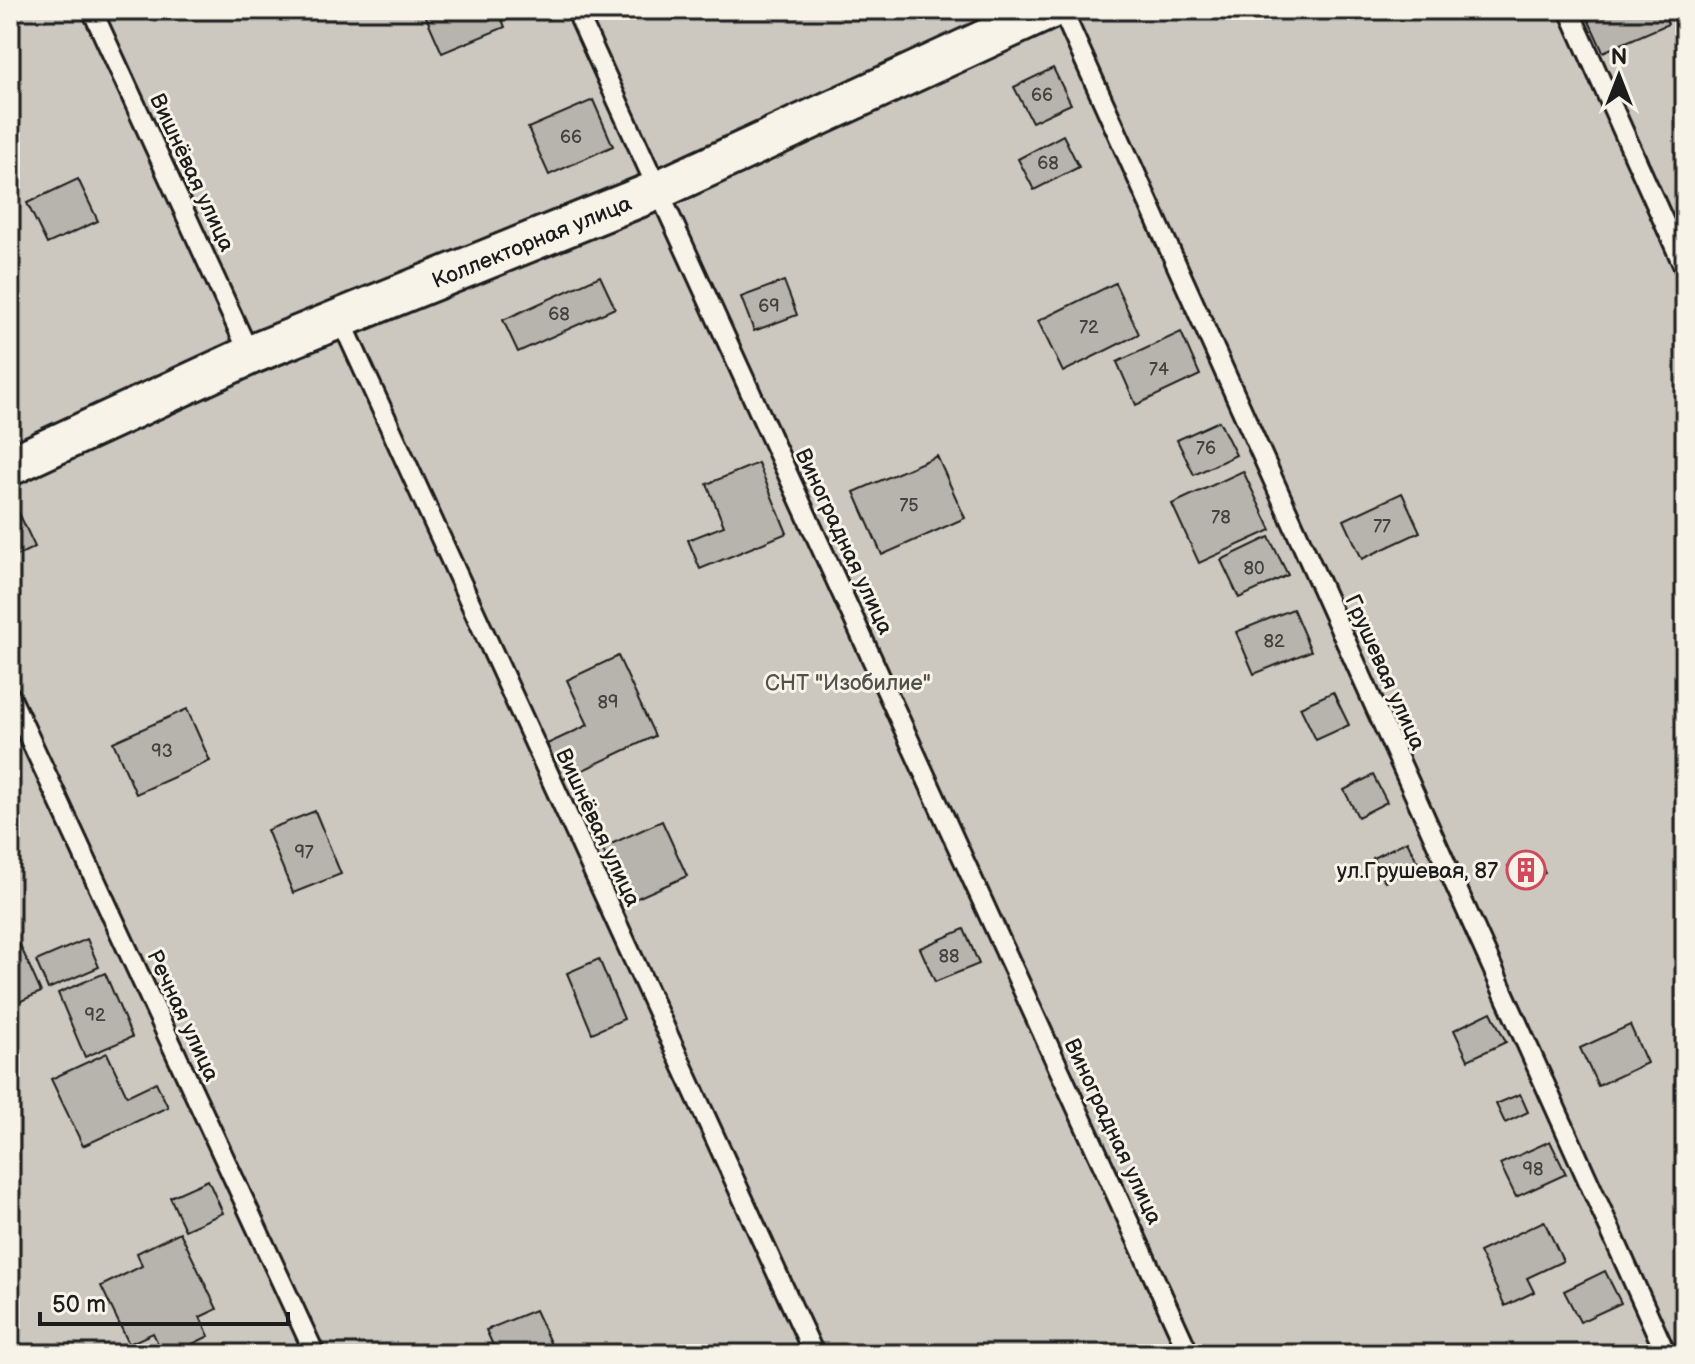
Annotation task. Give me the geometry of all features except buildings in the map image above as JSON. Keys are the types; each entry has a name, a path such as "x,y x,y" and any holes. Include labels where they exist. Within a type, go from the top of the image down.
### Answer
{"street":[{"name":"Коллекторная улица","path":"10,466 250,355 658,190 1049,10"}],"lane":[{"name":"Вишнёвая улица","path":"92,10 250,355"},
{"name":"Виноградная улица","path":"576,10 1189,1354"},
{"name":"Грушевая улица","path":"1062,10 1666,1354"},
{"path":"1569,10 1685,269"},
{"name":"Вишнёвая улица","path":"341,320 814,1354"},
{"name":"Речная улица","path":"10,696 315,1354"}],"green space":[{"name":"СНТ \"Изобилие\"","path":"10,10 1685,10 1685,1354 10,1354"}],"place":[{"name":"ул.Грушевая, 87","path":"1526,870"}]}
